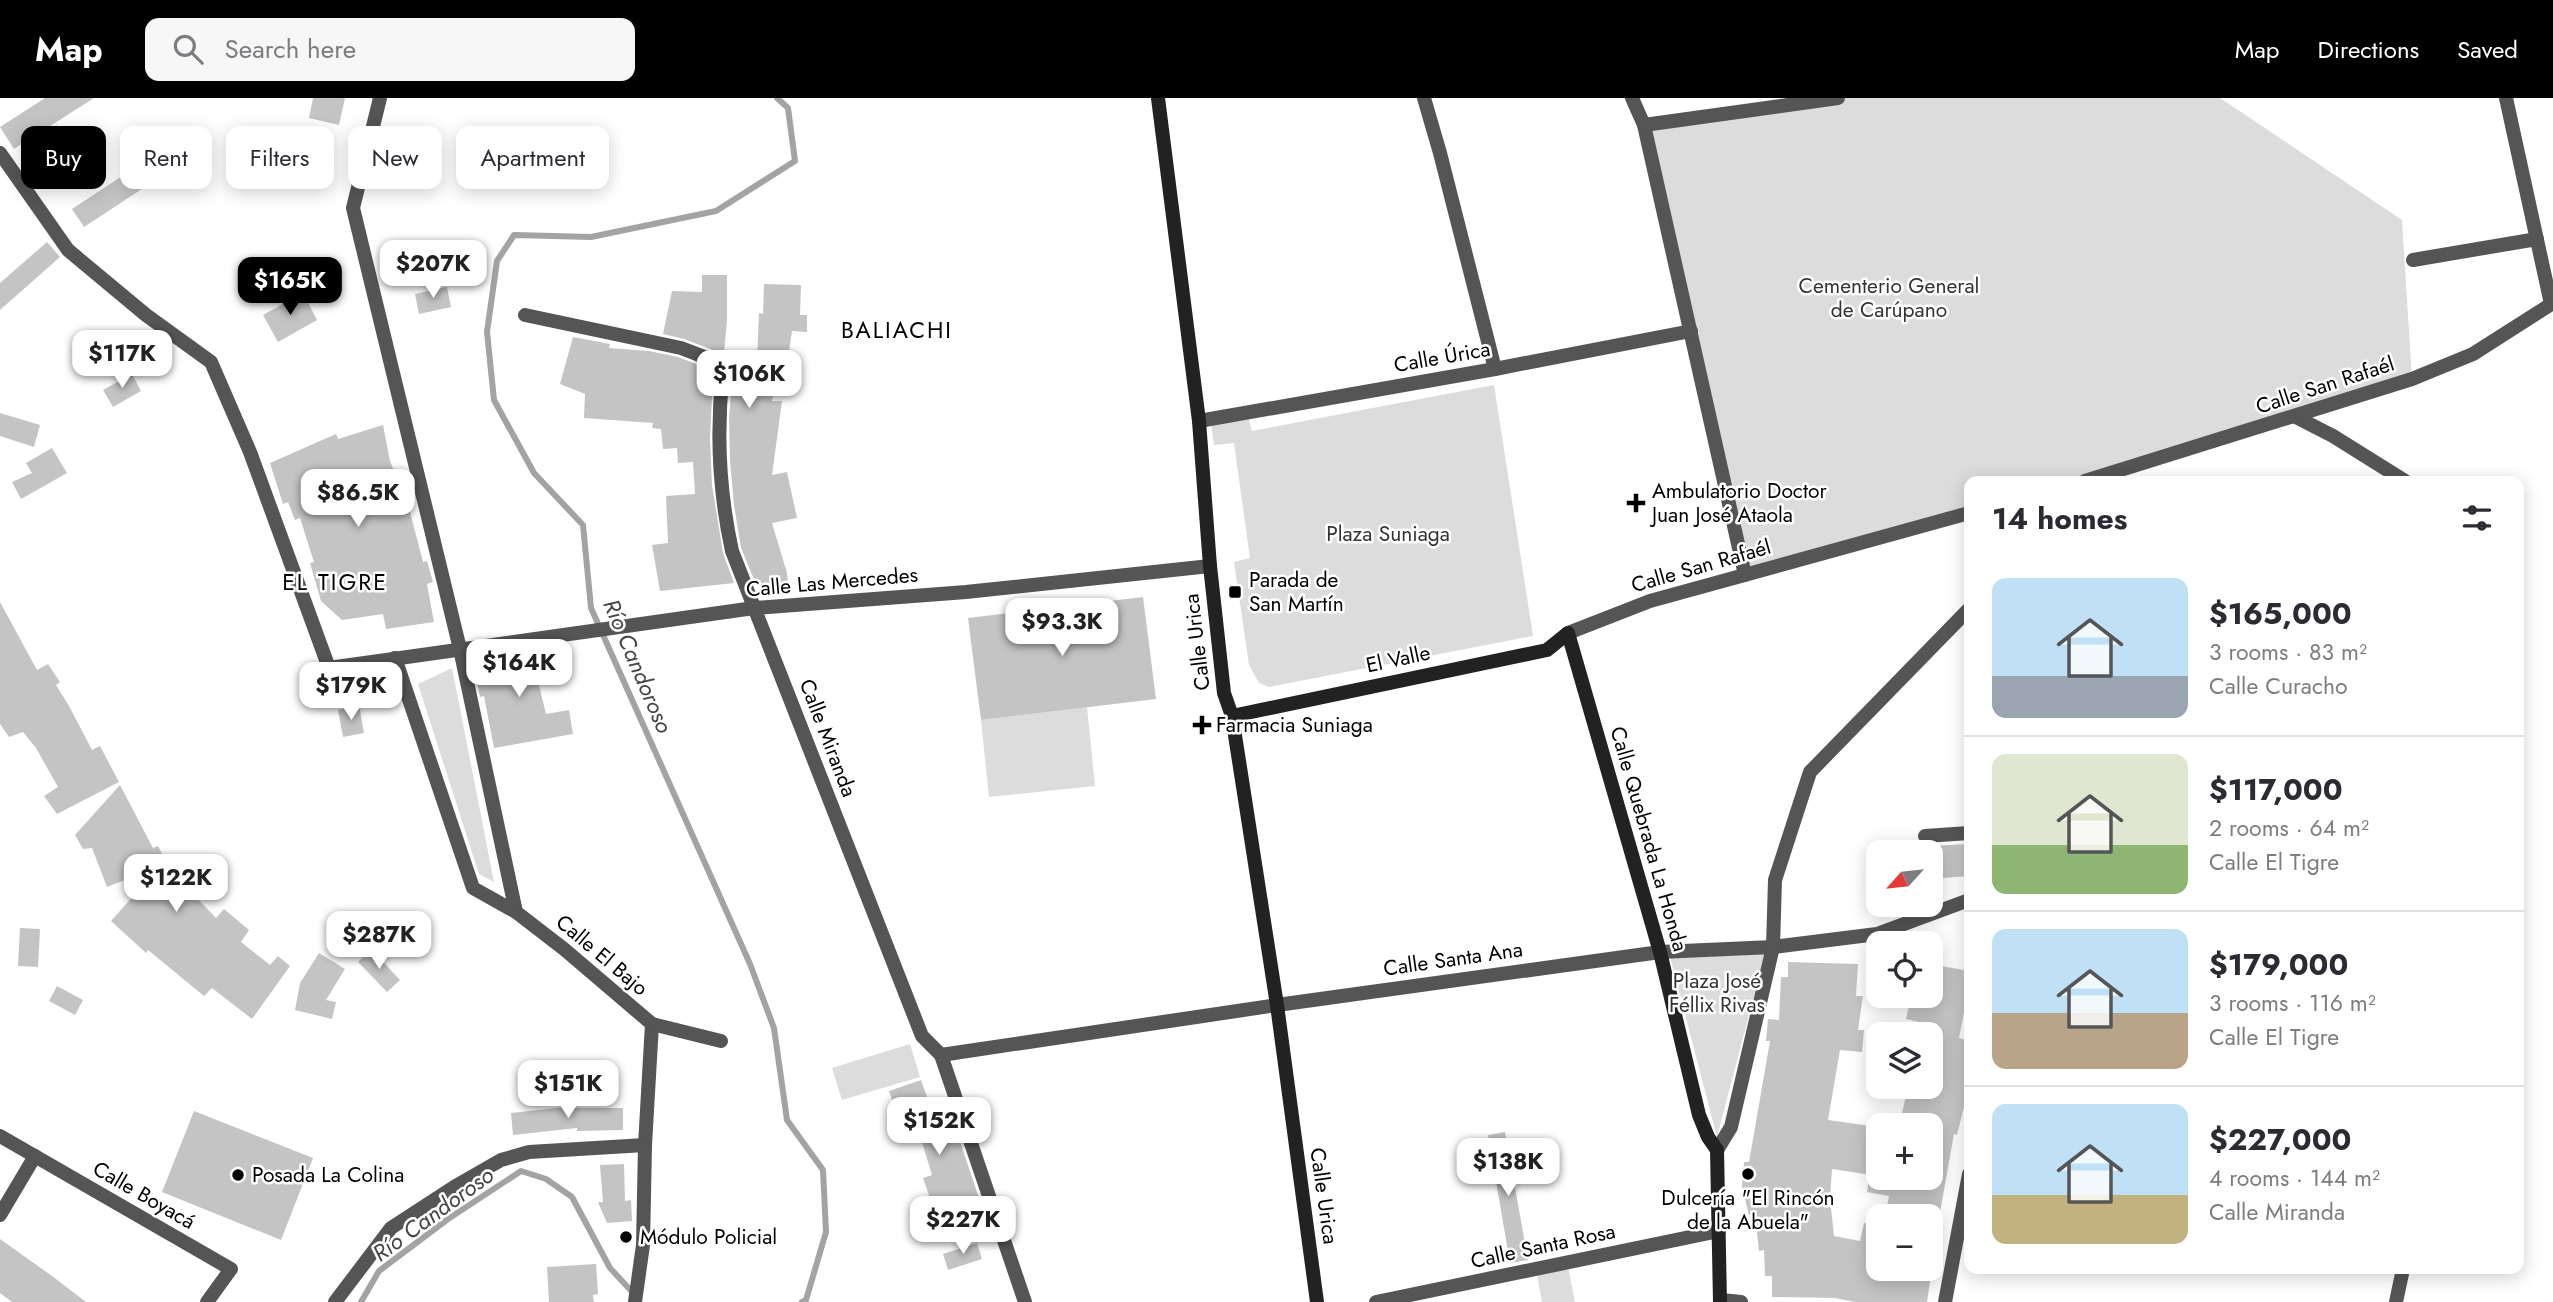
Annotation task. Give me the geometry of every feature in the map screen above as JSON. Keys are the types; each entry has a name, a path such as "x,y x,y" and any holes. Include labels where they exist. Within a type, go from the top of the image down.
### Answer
{"main road":[{"name":"Calle Urica","path":"1158,98 1199,421 1210,566 1224,693 1232,716 1277,1005 1317,1302"},
{"name":"El Valle","path":"1232,716 1547,650 1568,633"},
{"name":"Calle Quebrada La Honda","path":"1568,633 1660,952 1699,1115 1717,1150 1720,1301"}],"street":[{"path":"380,98 353,208 460,649 516,912"},
{"path":"1424,98 1495,369"},
{"path":"1632,98 1644,125 1745,575"},
{"path":"1644,125 1838,98"},
{"path":"2506,98 2552,304"},
{"name":"Calle Las Mercedes","path":"0,153 68,250 146,315 211,362 250,453 329,667 754,608 966,592 1210,566"},
{"path":"2413,260 2537,239"},
{"name":"Calle San Rafaél","path":"2105,476 2412,379 2473,355 2552,304"},
{"name":"Calle Miranda","path":"525,315 681,348 715,360 723,372 719,471 732,551 922,1036 941,1055 1025,1302"},
{"name":"Calle Úrica","path":"1199,421 1495,369 1691,331"},
{"path":"2295,417 2333,436 2397,476"},
{"name":"Calle San Rafaél","path":"1568,633 1650,601 1964,514"},
{"path":"1717,1150 1731,1127 1773,947 1775,880 1810,772 1964,614"},
{"name":"Calle El Bajo","path":"395,658 473,887 516,912 652,1024 643,1245 635,1302"},
{"path":"1925,836 1964,833"},
{"name":"Calle Santa Ana","path":"941,1055 1660,952 1773,947 1877,934 1964,902"},
{"path":"652,1024 721,1041"},
{"name":"Calle Boyacá","path":"0,1136 231,1269 207,1302"},
{"path":"335,1302 391,1228 501,1160 530,1152 645,1145"},
{"path":"0,1215 35,1156"},
{"path":"1945,1302 1964,1201"},
{"name":"Calle Santa Rosa","path":"1376,1302 1719,1231"},
{"path":"2396,1302 2402,1274"},
{"path":"1720,1301 1741,1302"}],"green space":[{"name":"Cementerio General de Carúpano","path":"1838,98 2220,98 2402,220 2412,379 2101,476 1964,476 1964,514 1745,575 1644,125"},
{"name":"Plaza Suniaga","path":"1494,385 1533,636 1269,687 1259,683 1249,665 1234,562 1250,558 1234,443 1214,445 1211,424 1248,416 1252,431"},
{"path":"452,668 494,882 479,874 418,684"},
{"path":"1087,707 1095,786 989,797 981,720"},
{"name":"Plaza José Féllix Rivas","path":"1765,954 1717,1137 1670,957"},
{"path":"910,1044 920,1077 842,1100 832,1068"},
{"path":"1567,1262 1575,1302 1542,1302 1536,1269"}],"building":[{"path":"45,98 94,98 50,126 21,126 21,145 14,149 0,127"},
{"path":"313,98 345,98 339,125 309,118"},
{"path":"120,177 120,189 142,189 84,227 72,209"},
{"path":"47,242 60,257 0,310 0,283"},
{"path":"702,275 727,275 724,353 757,360 759,313 763,314 764,284 801,285 800,315 807,315 807,332 792,331 788,358 781,357 772,401 782,401 772,475 787,472 797,518 772,523 788,583 756,584 741,548 730,461 731,366 718,352 663,334 672,291 702,292"},
{"path":"447,287 451,307 419,314 415,294"},
{"path":"303,293 317,320 278,342 263,315"},
{"path":"573,337 610,344 609,348 649,351 678,357 709,369 713,375 710,439 712,485 723,553 734,583 660,591 652,545 668,543 666,496 695,494 693,462 678,463 677,448 663,449 661,429 652,428 653,423 584,418 585,394 560,384"},
{"path":"132,374 141,391 113,407 103,390"},
{"path":"0,413 40,425 34,447 0,436"},
{"path":"383,425 390,461 409,508 423,562 427,561 433,582 427,584 434,622 386,629 383,614 342,620 321,601 310,563 314,562 300,518 295,520 288,502 283,504 270,463 336,434 338,439"},
{"path":"52,448 67,473 21,499 12,482 32,473 26,463"},
{"path":"1143,597 1156,699 981,720 968,618"},
{"path":"0,602 37,670 48,664 60,682 56,685 92,750 100,746 119,782 57,814 44,796 58,787 36,748 23,732 9,737 0,724"},
{"path":"549,649 553,669 536,673 546,714 569,710 573,734 494,748 484,696 480,697 473,662"},
{"path":"359,706 364,733 343,737 338,710"},
{"path":"120,785 153,848 158,846 171,871 216,918 224,909 249,930 241,942 270,965 278,956 290,966 252,1019 212,988 204,996 148,950 146,953 111,921 160,866 107,887 92,848 83,849 75,835"},
{"path":"1964,844 1964,876 1943,878 1943,845"},
{"path":"20,928 40,929 38,967 18,966"},
{"path":"371,949 400,980 387,992 358,962"},
{"path":"319,953 345,969 326,1000 336,1002 332,1019 295,1010 300,983"},
{"path":"1788,962 1858,964 1856,996 1863,996 1858,1030 1864,1030 1862,1052 1840,1050 1828,1120 1866,1125 1866,1174 1832,1169 1830,1199 1834,1236 1860,1241 1866,1223 1866,1281 1930,1281 1927,1302 1855,1302 1835,1298 1772,1297 1772,1276 1765,1276 1764,1250 1759,1251 1755,1214 1749,1215 1742,1187 1744,1162 1749,1162 1770,1041 1766,1041 1768,1019 1779,1020 1781,977 1788,977"},
{"path":"1943,966 1964,970 1964,1012 1959,1038 1964,1040 1964,1107 1957,1135 1954,1134 1942,1204 1887,1204 1889,1196 1867,1192 1943,1190 1943,1113 1902,1113 1905,1099 1943,1099 1943,1022 1906,1019 1908,1008 1943,1008"},
{"path":"57,986 83,1000 75,1015 49,1001"},
{"path":"921,1080 932,1111 948,1106 983,1210 931,1229 923,1207 932,1204 923,1178 932,1175 914,1116 899,1121 889,1091"},
{"path":"556,1108 623,1108 623,1130 577,1131 577,1128 513,1135 511,1113"},
{"name":"Posada La Colina","path":"194,1111 313,1158 281,1240 162,1192"},
{"path":"1505,1132 1528,1260 1510,1263 1488,1135"},
{"path":"624,1164 625,1201 631,1200 632,1221 607,1223 598,1202 603,1202 600,1165"},
{"path":"0,1239 86,1302 12,1302 0,1293"},
{"path":"977,1243 982,1259 948,1270 943,1254"},
{"path":"596,1264 598,1294 593,1295 594,1302 549,1302 547,1267"}],"waterway":[{"name":"Río Candoroso","path":"777,98 788,108 795,161 716,211 591,237 514,235 497,261 487,332 494,400 534,473 583,525 591,608 750,964 774,1028 787,1120 823,1170 826,1232 806,1300 802,1302"},
{"name":"Río Candoroso","path":"361,1302 379,1271 448,1219 521,1171 546,1179 572,1197 610,1268 635,1295"}],"place":[{"name":"Ambulatorio Doctor Juan José Ataola","path":"1636,503"},
{"name":"Parada de San Martín","path":"1235,592"},
{"name":"Farmacia Suniaga","path":"1202,725"},
{"name":"Dulcería \"El Rincón de la Abuela\"","path":"1748,1174"},
{"name":"Posada La Colina","path":"238,1175"},
{"name":"Módulo Policial","path":"626,1237"}],"district":[{"name":"BALIACHI","path":"897,330"},
{"name":"EL TIGRE","path":"335,582"}]}
